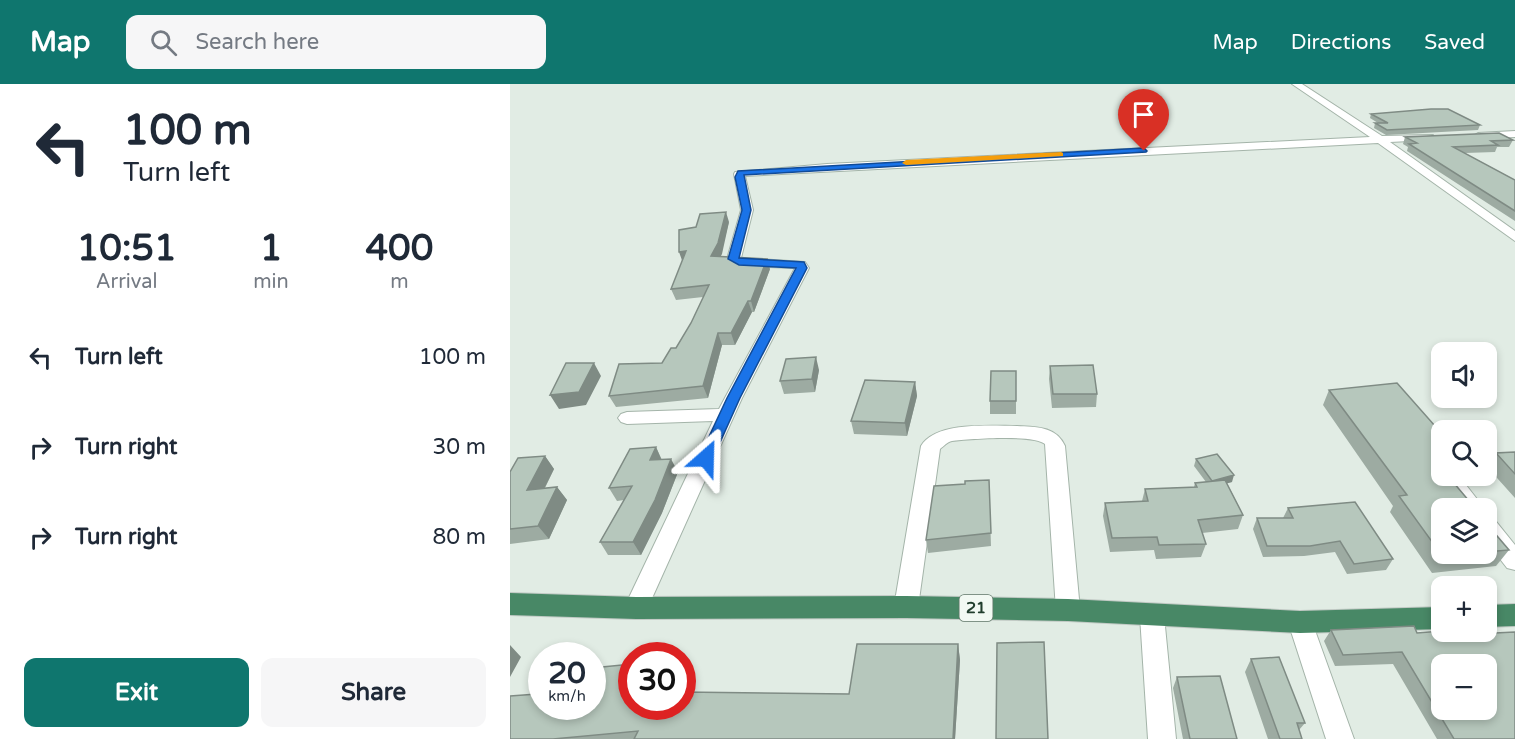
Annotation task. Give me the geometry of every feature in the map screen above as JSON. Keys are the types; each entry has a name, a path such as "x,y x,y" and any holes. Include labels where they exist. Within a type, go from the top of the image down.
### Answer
{"highway":[{"name":"21","path":"510,604 636,608 906,607 1068,610 1300,622 1431,618"},
{"path":"1497,616 1515,615"}],"street":[{"path":"1296,84 1512,231"},
{"path":"1470,136 1515,134"},
{"path":"636,608 726,415 802,268 795,264 739,262 734,259 747,210 741,173 1436,137"},
{"path":"627,418 726,415"},
{"path":"906,607 931,446 941,438 950,435 1032,433 1047,436 1054,441 1056,449 1068,610"},
{"path":"1456,486 1466,498"},
{"path":"1497,539 1515,561"},
{"path":"1152,616 1162,739"},
{"path":"1300,622 1340,739"}],"building":[{"path":"1448,109 1480,125 1387,130 1375,123 1388,123 1371,114"},
{"path":"1499,133 1513,140 1491,141 1498,145 1453,147 1515,180 1515,211 1409,144 1417,143 1405,137"},
{"path":"726,212 718,243 711,256 767,259 751,301 748,301 731,333 718,333 703,386 609,396 619,364 662,363 671,348 676,348 709,285 671,289 686,251 679,252 679,230 696,227 700,214"},
{"path":"816,357 812,379 780,381 786,359"},
{"path":"566,363 594,363 579,392 550,395"},
{"path":"1093,365 1097,394 1053,394 1050,366"},
{"path":"991,371 1016,371 1016,401 990,401"},
{"path":"865,380 915,382 905,423 851,421"},
{"path":"1397,383 1431,421 1431,486 1456,486 1467,498 1431,498 1431,540 1399,496 1407,495 1329,390"},
{"path":"656,447 650,460 671,459 655,500 633,542 600,542 632,486 609,488 630,449"},
{"path":"1515,452 1515,474 1497,454"},
{"path":"1217,454 1234,475 1212,481 1196,459"},
{"path":"545,456 527,490 557,487 538,526 510,529 510,472 518,458"},
{"path":"989,480 991,533 926,540 934,486"},
{"path":"1225,480 1243,515 1198,520 1206,544 1159,545 1157,537 1112,538 1105,503 1148,501 1145,489 1197,487 1195,483"},
{"path":"1355,502 1393,559 1354,564 1340,541 1310,546 1267,546 1257,518 1293,518 1288,508"},
{"path":"1497,536 1509,550 1497,551"},
{"path":"1414,626 1417,633 1431,632 1431,642 1497,642 1497,633 1515,632 1515,739 1454,739 1443,720 1497,720 1497,654 1431,654 1431,701 1402,652 1343,655 1331,630"},
{"path":"1044,642 1048,739 996,739 997,643"},
{"path":"857,644 958,644 953,739 634,739 638,731 553,739 510,739 510,696 528,695 528,720 606,720 606,667 618,665 618,720 696,720 696,692 849,694"},
{"path":"1279,657 1305,723 1297,723 1302,739 1280,739 1251,659"},
{"path":"1220,676 1237,739 1190,739 1177,677"}],"slow traffic":[{"path":"906,163 1061,155"}],"route":[{"path":"706,458 733,398 802,268 795,264 739,262 734,259 733,255 747,210 739,174 827,166 1144,151"}]}
